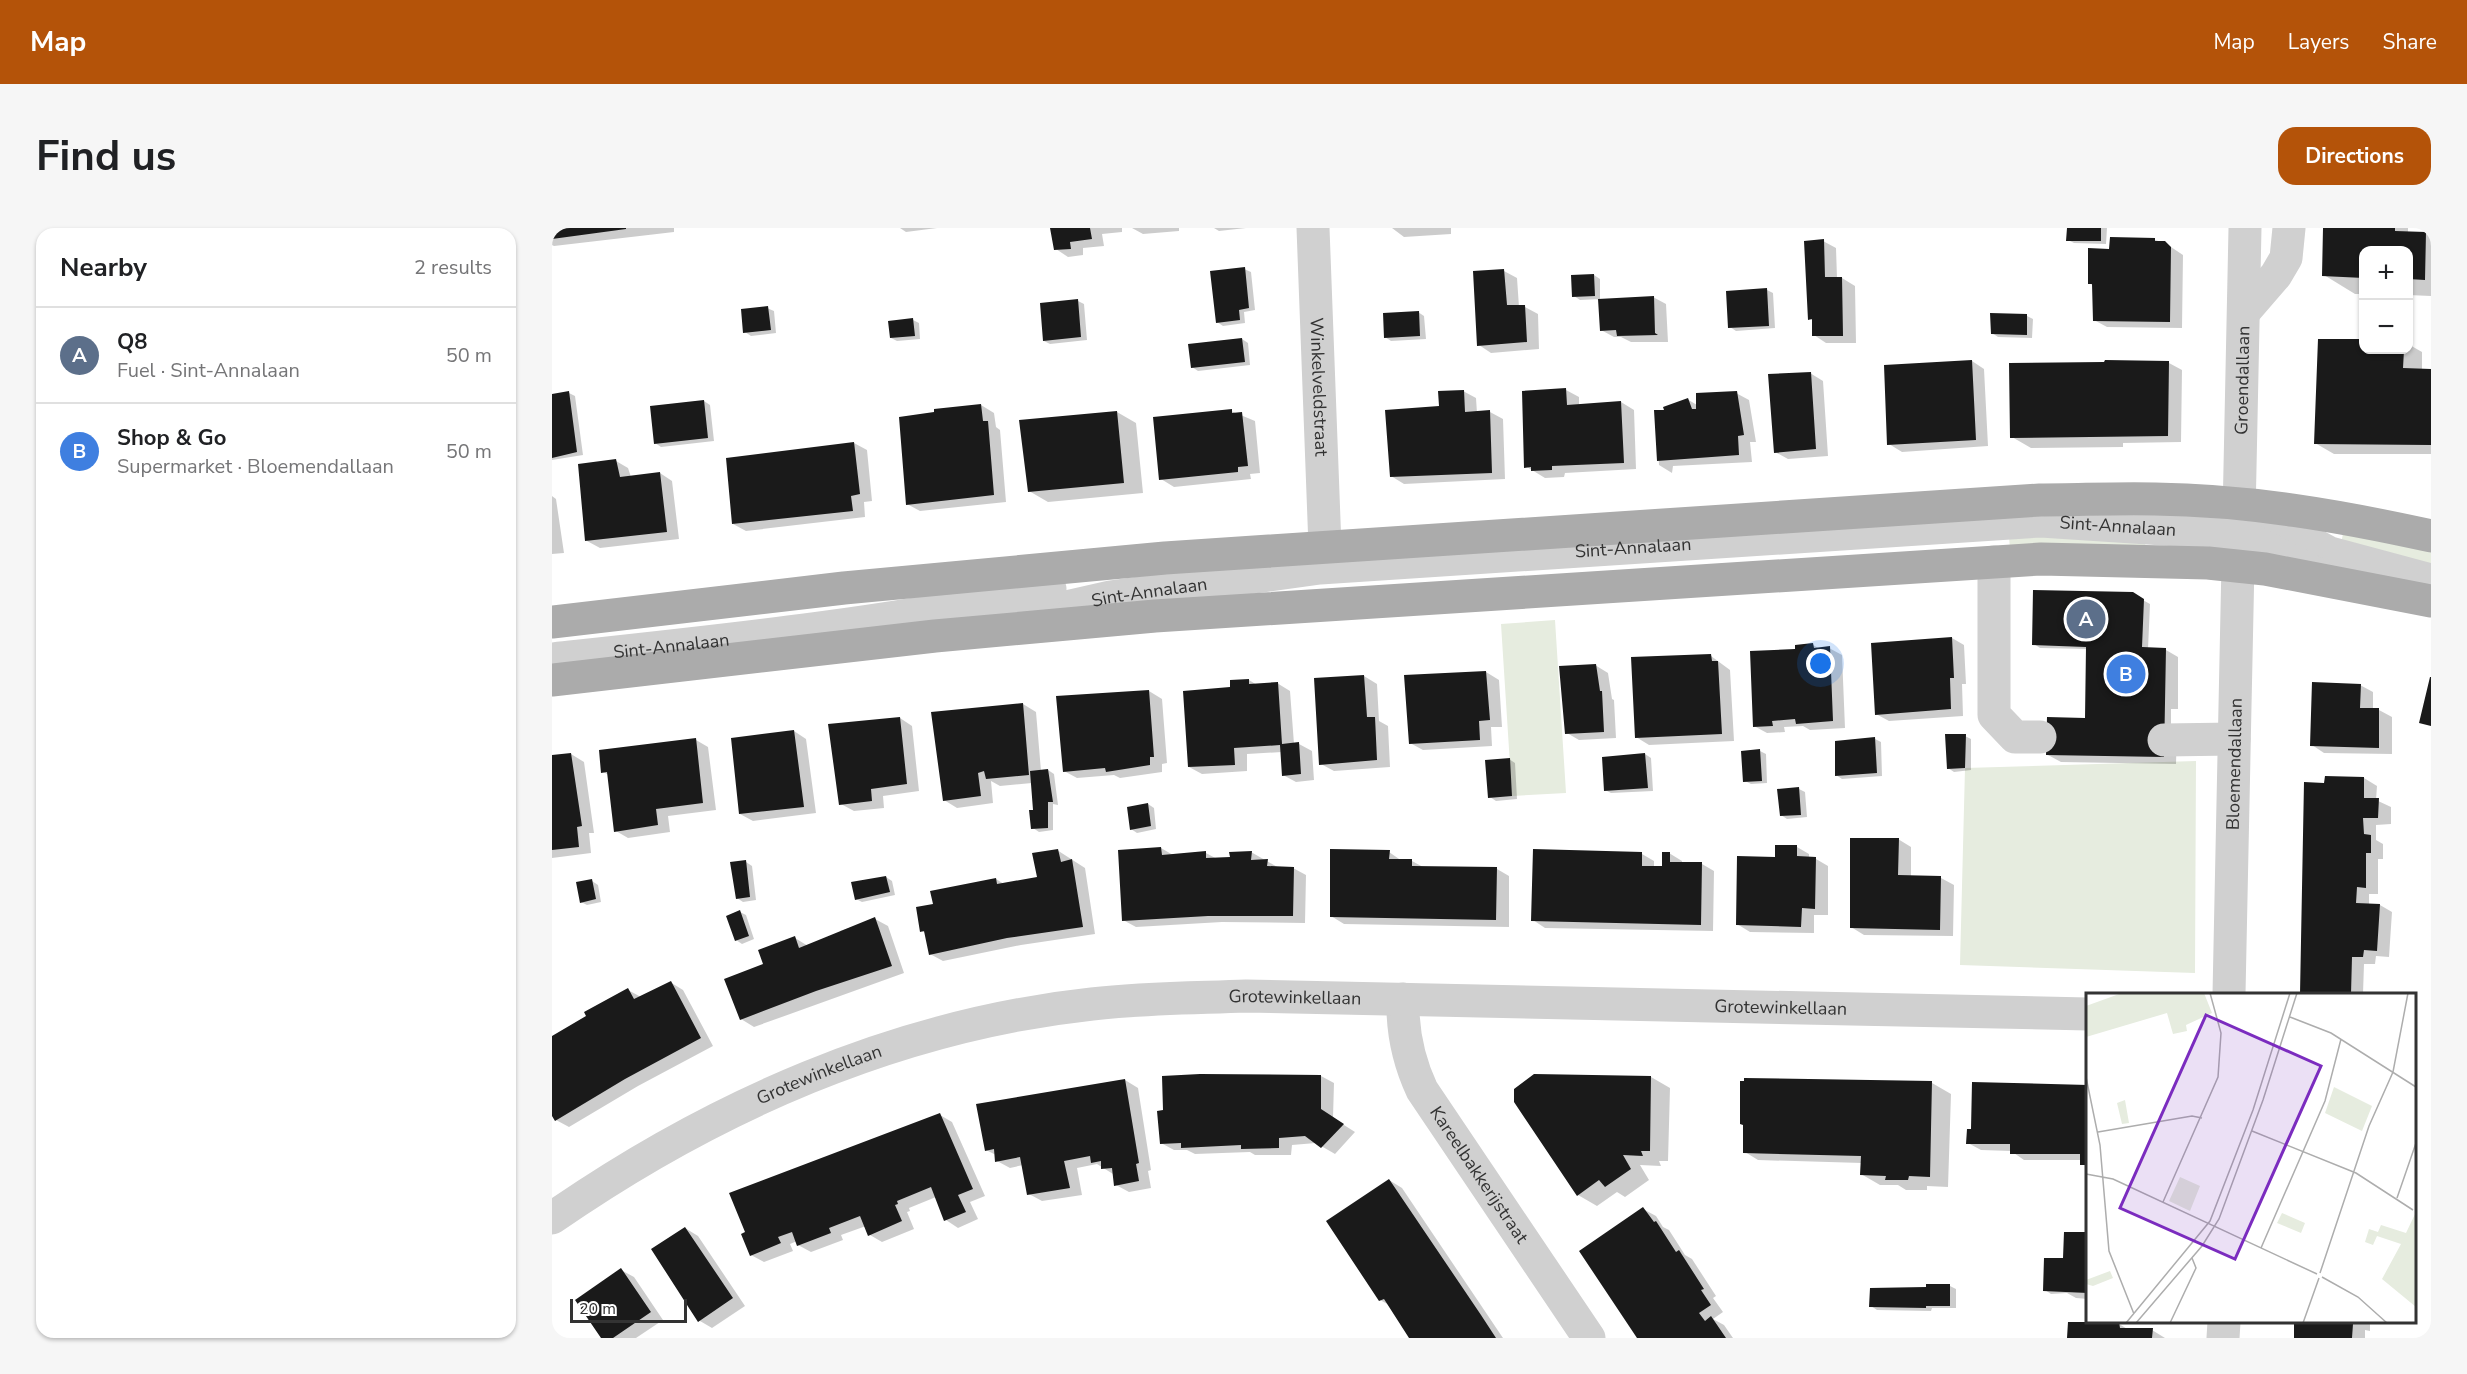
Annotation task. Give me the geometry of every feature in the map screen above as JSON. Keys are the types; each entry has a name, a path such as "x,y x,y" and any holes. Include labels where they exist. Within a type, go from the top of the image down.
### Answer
{"main road":[{"name":"Sint-Annalaan","path":"552,622 973,574 1288,549 2040,500 2156,499 2240,519 2336,516 2431,536"},
{"name":"Sint-Annalaan","path":"552,680 934,636 1155,616 2041,559 2208,563 2239,566 2326,579 2431,601"}],"street":[{"name":"Winkelveldstraat","path":"1313,228 1325,547"},
{"name":"Groendallaan","path":"2240,519 2245,228"},
{"path":"2244,312 2276,275 2286,258 2289,228"},
{"name":"Bloemendallaan","path":"2229,993 2240,519"},
{"name":"Sint-Annalaan","path":"2240,519 2326,579"},
{"name":"Sint-Annalaan","path":"934,636 1110,597 1320,568 2041,521 2240,519 2330,553 2431,580"},
{"name":"Sint-Annalaan","path":"552,659 777,634 920,615 1066,585 1288,549"},
{"path":"1994,562 1994,715 2015,737 2040,736"},
{"path":"2164,740 2234,739"},
{"name":"Grotewinkellaan","path":"552,1218 650,1154 754,1100 876,1052 948,1030 1090,1004 1246,996 2086,1014"},
{"name":"Kareelbakkerijstraat","path":"1403,999 1402,1021 1407,1053 1422,1090 1589,1338"},
{"path":"2223,1338 2224,1323"}],"shaded area":[{"path":"2344,528 2431,548 2431,569 2341,544"},
{"path":"2009,534 2146,534 2145,549 2010,551"},
{"path":"1555,620 1566,793 1512,796 1501,624"},
{"path":"2196,761 2195,973 1960,965 1965,768"}],"building":[{"path":"552,228 626,228 626,229 552,239"},
{"path":"1050,228 1090,228 1092,239 1070,242 1071,249 1054,250"},
{"path":"2067,228 2101,228 2101,241 2066,241"},
{"path":"2323,228 2395,228 2395,231 2426,232 2425,280 2413,279 2413,246 2359,246 2359,278 2322,276"},
{"path":"2110,237 2155,238 2155,241 2165,241 2171,247 2170,322 2093,321 2092,284 2088,284 2088,248 2109,249"},
{"path":"1824,239 1825,277 1842,277 1843,336 1812,336 1812,319 1808,320 1804,241"},
{"path":"1245,267 1249,308 1239,310 1240,320 1216,323 1210,271"},
{"path":"1504,269 1507,305 1525,305 1527,342 1477,346 1473,271"},
{"path":"1594,274 1595,296 1572,297 1571,275"},
{"path":"1767,288 1769,326 1728,328 1726,291"},
{"path":"1654,296 1655,333 1658,335 1617,336 1616,330 1600,331 1598,299"},
{"path":"1078,299 1081,337 1043,341 1040,303"},
{"path":"768,306 771,330 743,333 741,309"},
{"path":"1419,311 1420,336 1384,338 1383,313"},
{"path":"1990,313 2027,314 2027,335 1991,334"},
{"path":"913,318 915,336 890,338 888,321"},
{"path":"1242,338 1245,362 1191,368 1188,344"},
{"path":"2318,339 2359,339 2359,354 2404,354 2403,368 2431,369 2431,445 2314,444"},
{"path":"1972,360 1976,440 1887,445 1884,365"},
{"path":"2105,360 2169,361 2168,436 2010,438 2009,363 2104,362"},
{"path":"1811,372 1816,449 1774,453 1768,374"},
{"path":"1566,388 1567,405 1621,401 1624,463 1552,466 1552,470 1531,471 1531,467 1524,468 1522,391"},
{"path":"1464,390 1465,412 1490,410 1492,473 1390,477 1385,410 1439,406 1438,391"},
{"path":"569,391 577,452 552,458 552,394"},
{"path":"1737,391 1744,435 1738,436 1739,455 1657,461 1654,410 1664,410 1663,407 1688,398 1692,409 1696,409 1696,393"},
{"path":"704,400 708,438 654,444 650,406"},
{"path":"981,404 983,421 988,421 994,495 906,505 899,417 934,412 934,409"},
{"path":"1232,409 1232,413 1242,412 1248,466 1238,467 1238,472 1159,480 1153,417"},
{"path":"1117,411 1124,483 1028,492 1019,420"},
{"path":"854,442 860,494 851,496 853,511 732,524 726,458"},
{"path":"616,459 620,477 660,472 667,532 585,541 578,464"},
{"path":"2033,590 2133,592 2144,599 2142,647 2166,648 2164,757 2046,755 2047,717 2085,718 2086,647 2032,645"},
{"path":"1952,637 1954,678 1950,678 1951,709 1875,715 1871,643"},
{"path":"1813,643 1814,648 1830,646 1833,721 1796,724 1795,719 1772,721 1773,726 1753,727 1750,651 1795,649 1795,645"},
{"path":"1711,654 1712,661 1718,661 1722,734 1635,738 1631,657"},
{"path":"1596,664 1600,691 1602,691 1604,732 1565,734 1559,666"},
{"path":"1486,671 1490,720 1479,721 1480,740 1409,744 1404,675"},
{"path":"1364,675 1367,717 1375,717 1377,760 1319,765 1314,678"},
{"path":"2431,677 2431,726 2419,723"},
{"path":"1249,679 1249,684 1278,682 1282,744 1299,742 1301,774 1282,776 1280,745 1234,748 1235,765 1188,767 1183,691 1230,687 1230,680"},
{"path":"2312,682 2361,684 2360,708 2379,708 2379,748 2310,746"},
{"path":"1149,690 1154,757 1150,757 1150,765 1106,772 1105,768 1063,772 1056,696"},
{"path":"1023,703 1029,775 986,779 984,771 978,773 981,796 943,801 931,712"},
{"path":"900,717 907,784 871,789 872,801 839,805 828,724"},
{"path":"794,730 804,807 739,814 731,738"},
{"path":"1945,734 1966,734 1965,768 1947,769"},
{"path":"1875,737 1877,773 1835,776 1835,741"},
{"path":"696,738 703,803 656,809 658,825 614,832 607,772 601,773 599,750"},
{"path":"1760,749 1762,781 1743,782 1741,751"},
{"path":"571,753 582,826 577,827 579,847 552,850 552,755"},
{"path":"1645,753 1648,788 1604,791 1602,757"},
{"path":"1510,758 1512,796 1488,798 1485,760"},
{"path":"1048,769 1053,802 1048,802 1048,828 1031,829 1029,810 1033,810 1030,771"},
{"path":"2325,776 2364,777 2364,798 2379,798 2378,818 2363,818 2364,834 2371,835 2371,853 2366,853 2366,888 2357,887 2356,903 2380,904 2377,951 2364,950 2363,957 2352,957 2351,993 2300,993 2304,782 2324,783"},
{"path":"1799,787 1801,815 1780,816 1777,789"},
{"path":"1148,803 1151,826 1130,830 1127,807"},
{"path":"1850,838 1899,838 1898,875 1941,876 1940,930 1850,928"},
{"path":"1775,845 1797,845 1797,856 1816,857 1815,909 1802,908 1801,927 1736,925 1737,856 1775,857"},
{"path":"1161,847 1162,855 1206,851 1206,858 1230,857 1229,852 1252,851 1251,860 1268,859 1267,866 1294,867 1293,916 1208,916 1122,921 1118,850"},
{"path":"1058,849 1061,862 1072,859 1083,927 1007,938 929,955 924,931 920,932 916,907 933,904 930,891 996,878 997,884 1037,877 1032,853"},
{"path":"1330,849 1390,850 1389,859 1412,859 1412,866 1497,867 1496,920 1330,917"},
{"path":"1533,849 1642,852 1642,866 1662,866 1662,852 1670,852 1670,862 1702,862 1701,925 1531,921"},
{"path":"746,860 750,897 736,899 730,862"},
{"path":"886,876 890,892 855,900 851,882"},
{"path":"592,879 596,899 580,903 576,882"},
{"path":"740,910 749,936 735,941 726,916"},
{"path":"875,917 892,966 816,991 740,1020 724,979 763,964 758,950 795,936 799,948"},
{"path":"671,981 701,1038 625,1079 555,1121 552,1116 552,1036 586,1016 584,1012 628,988 634,999"},
{"path":"1534,1074 1651,1076 1650,1151 1641,1151 1643,1156 1623,1155 1631,1169 1605,1187 1599,1180 1577,1196 1514,1102 1514,1089"},
{"path":"1321,1075 1321,1109 1344,1124 1321,1148 1305,1136 1279,1138 1279,1148 1241,1149 1241,1145 1181,1148 1181,1143 1160,1144 1157,1111 1163,1110 1162,1076"},
{"path":"1744,1078 1932,1081 1930,1177 1909,1176 1908,1180 1885,1180 1886,1176 1860,1175 1861,1156 1743,1153 1740,1081 1744,1081"},
{"path":"1125,1079 1139,1163 1136,1164 1139,1181 1114,1186 1112,1168 1101,1169 1101,1161 1091,1163 1090,1156 1064,1161 1070,1188 1027,1195 1020,1157 995,1162 994,1149 985,1151 976,1104"},
{"path":"1972,1082 2086,1085 2086,1165 2080,1165 2080,1154 2010,1154 2010,1144 1966,1144 1967,1129 1971,1129"},
{"path":"940,1113 973,1189 958,1195 966,1212 944,1221 931,1187 897,1201 898,1204 895,1205 902,1221 868,1236 860,1216 829,1228 831,1233 797,1246 792,1232 778,1237 781,1243 750,1256 741,1234 745,1232 729,1193"},
{"path":"1389,1179 1496,1338 1409,1338 1384,1299 1379,1301 1326,1221"},
{"path":"1643,1207 1654,1222 1656,1221 1676,1252 1679,1250 1704,1289 1701,1290 1711,1305 1699,1313 1705,1321 1711,1316 1726,1338 1637,1338 1579,1251"},
{"path":"685,1227 733,1298 698,1322 651,1249"},
{"path":"2064,1232 2086,1232 2086,1293 2043,1291 2044,1258 2063,1258"},
{"path":"621,1268 651,1312 613,1338 601,1338 575,1300"},
{"path":"1926,1284 1950,1284 1950,1306 1869,1307 1870,1288 1926,1287"},
{"path":"2068,1322 2119,1323 2120,1328 2153,1328 2152,1338 2067,1338"},
{"path":"2294,1323 2357,1323 2353,1324 2352,1338 2294,1338"}],"place":[{"name":"Q8","path":"2086,619"},
{"name":"Shop & Go","path":"2126,674"}]}
